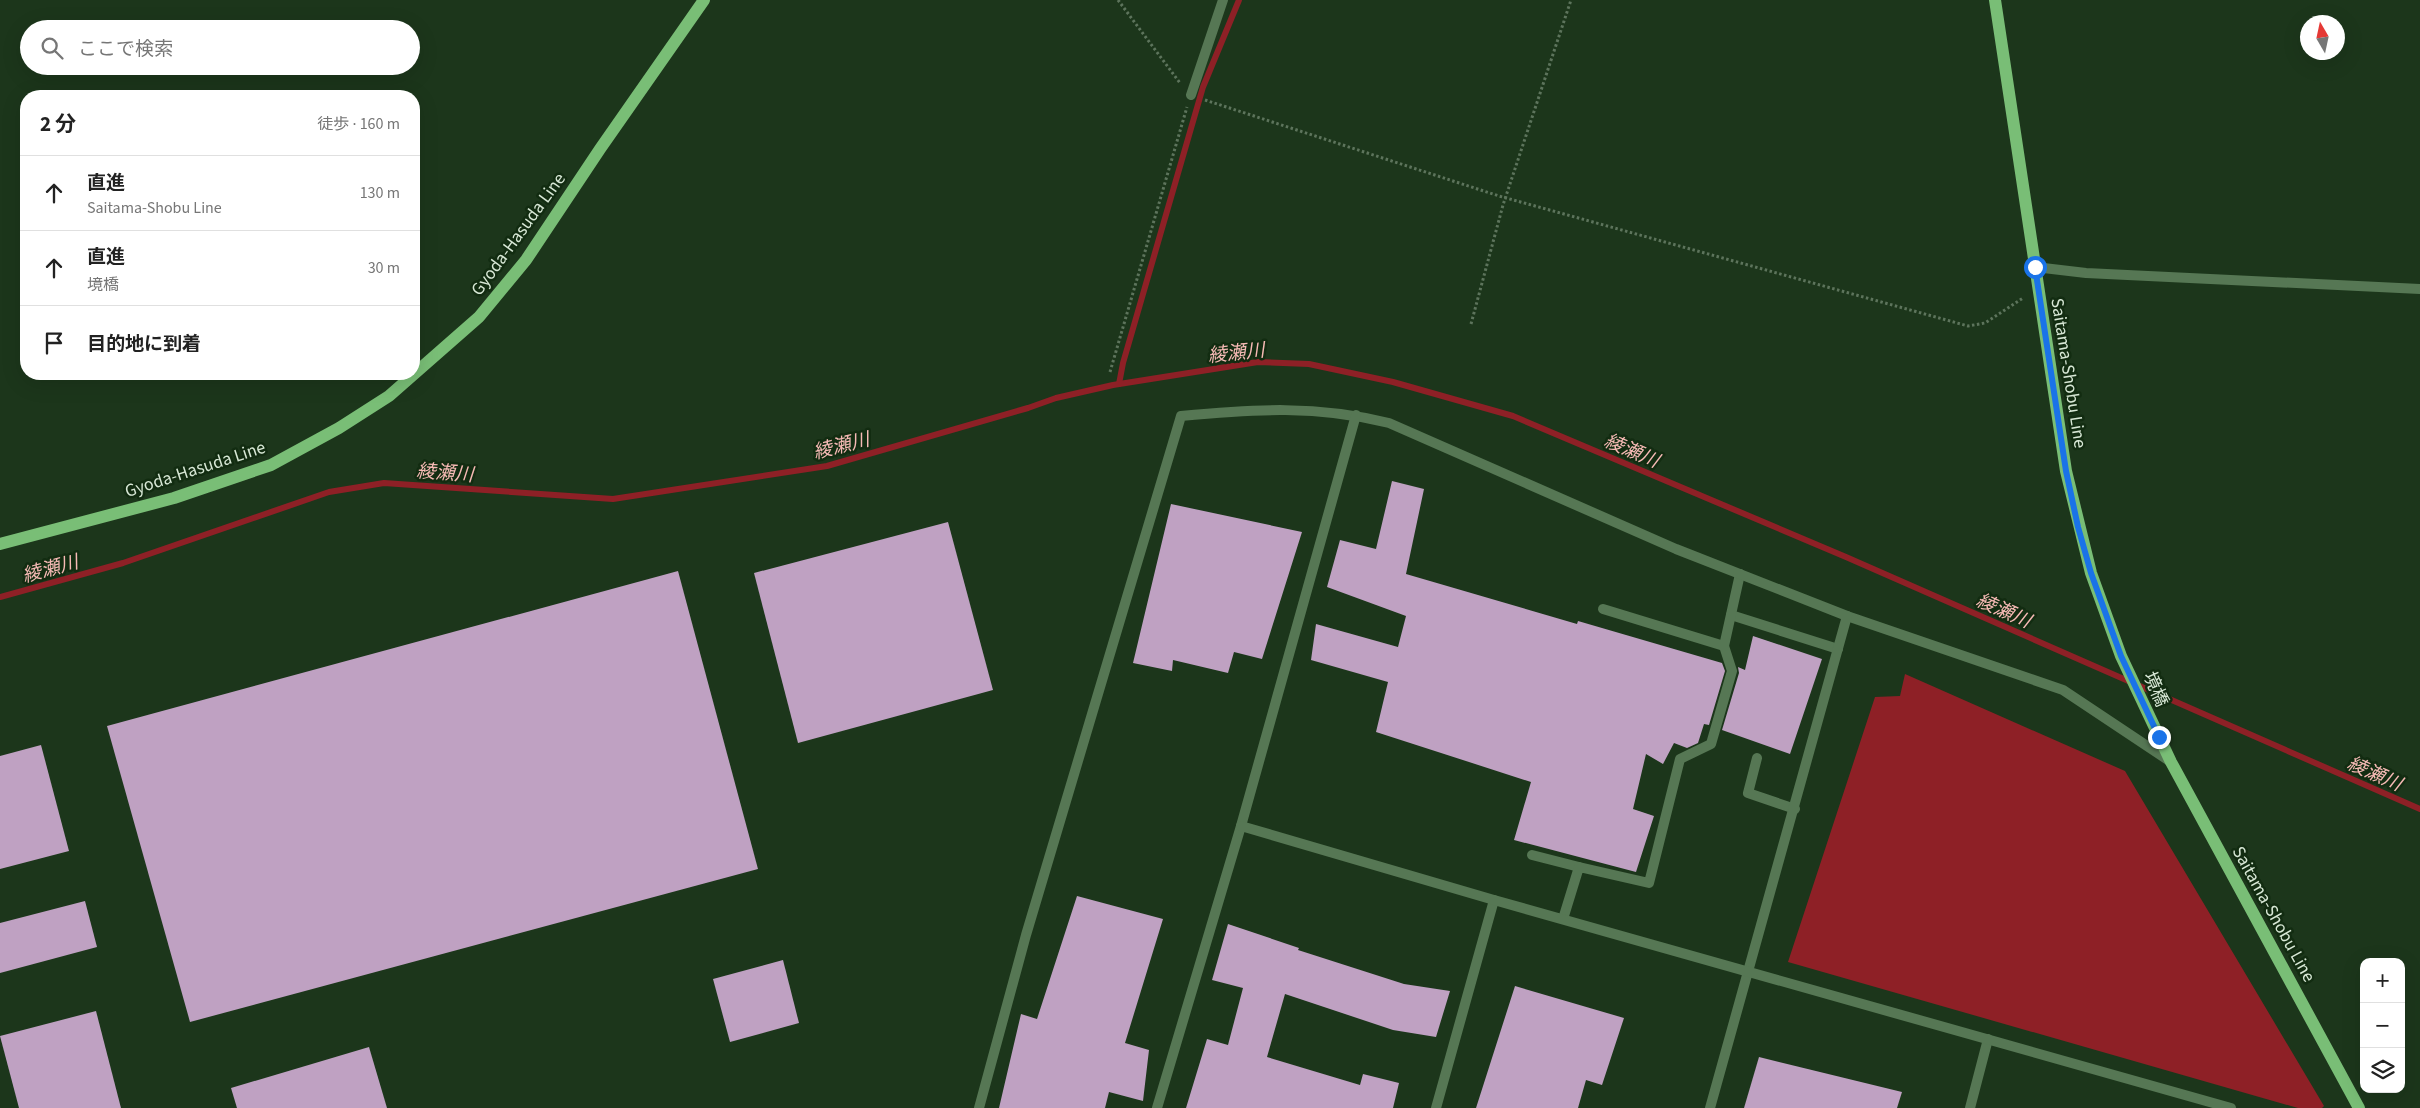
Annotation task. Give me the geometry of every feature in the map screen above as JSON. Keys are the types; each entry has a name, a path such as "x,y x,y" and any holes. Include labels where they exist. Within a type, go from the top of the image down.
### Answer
{"main road":[{"name":"Gyoda-Hasuda Line","path":"420,369 479,317 526,260 605,141 704,0"},
{"name":"Saitama-Shobu Line","path":"1995,0 2066,471 2078,527 2091,573 2121,656"},
{"name":"Gyoda-Hasuda Line","path":"0,544 174,498 271,465 338,428 389,396 407,380"},
{"name":"境橋","path":"2121,656 2159,737"},
{"name":"Saitama-Shobu Line","path":"2159,737 2359,1108"}],"street":[{"path":"1190,95 1223,0"},
{"path":"2035,267 2086,273 2420,289"},
{"path":"979,1108 1029,925 1181,416 1249,409 1310,409 1356,415 1389,423 1676,549 1847,616 2063,690 2171,762"},
{"path":"1157,1108 1241,826 1356,415"},
{"path":"1532,855 1649,883 1680,759 1711,744 1732,671 1724,646 1740,574"},
{"path":"1604,609 1724,646"},
{"path":"1731,615 1838,649"},
{"path":"1710,1108 1847,616"},
{"path":"1757,758 1748,792 1794,809"},
{"path":"1241,826 1494,900 2231,1108"},
{"path":"1563,919 1579,867"},
{"path":"1436,1108 1494,900"},
{"path":"1970,1108 1988,1040"}],"path":[{"path":"1118,0 1170,72 1190,95 1499,196 1968,326 1985,323 2038,288"},
{"path":"1471,324 1503,205 1571,0"},
{"path":"1110,372 1190,95"}],"shaded area":[{"path":"1905,674 2125,771 2324,1106 2322,1108 2298,1108 1788,962 1875,697 1900,696"}],"building":[{"path":"1392,481 1424,489 1406,574 1577,624 1578,621 1722,663 1725,671 1709,725 1704,724 1698,743 1687,748 1674,743 1663,764 1646,754 1633,809 1654,816 1636,872 1514,840 1531,782 1376,732 1388,682 1311,660 1316,624 1398,647 1406,616 1327,587 1340,540 1376,549"},
{"path":"1171,504 1302,532 1262,659 1234,652 1228,673 1173,660 1172,671 1133,663"},
{"path":"948,522 993,690 798,743 754,573"},
{"path":"678,571 758,869 190,1022 107,726"},
{"path":"1753,636 1822,659 1790,754 1722,730 1739,673 1738,667 1745,670"},
{"path":"41,745 69,851 0,869 0,756"},
{"path":"1077,896 1163,919 1125,1043 1149,1050 1143,1101 1109,1092 1105,1108 999,1108 1021,1014 1037,1019"},
{"path":"85,901 97,947 0,973 0,923"},
{"path":"1228,924 1299,948 1298,950 1404,984 1450,991 1436,1037 1393,1030 1285,994 1267,1057 1360,1085 1363,1074 1399,1083 1393,1108 1186,1108 1207,1039 1228,1045 1243,988 1212,980"},
{"path":"783,960 799,1023 730,1042 713,979"},
{"path":"1515,986 1624,1018 1602,1085 1586,1080 1578,1108 1476,1108"},
{"path":"96,1011 121,1108 19,1108 0,1036"},
{"path":"369,1047 387,1108 237,1108 231,1088"},
{"path":"1759,1057 1902,1092 1897,1108 1744,1108"}],"waterway":[{"path":"1119,384 1123,363 1203,87 1239,0"},
{"name":"綾瀬川","path":"0,597 123,563 329,492 384,483 613,499 827,466 1028,408 1056,398 1113,385 1258,362 1309,364 1393,382 1513,416 1846,557 2420,809"}],"route":[{"path":"2035,267 2066,471 2078,527 2091,573 2121,656 2159,737"}]}
